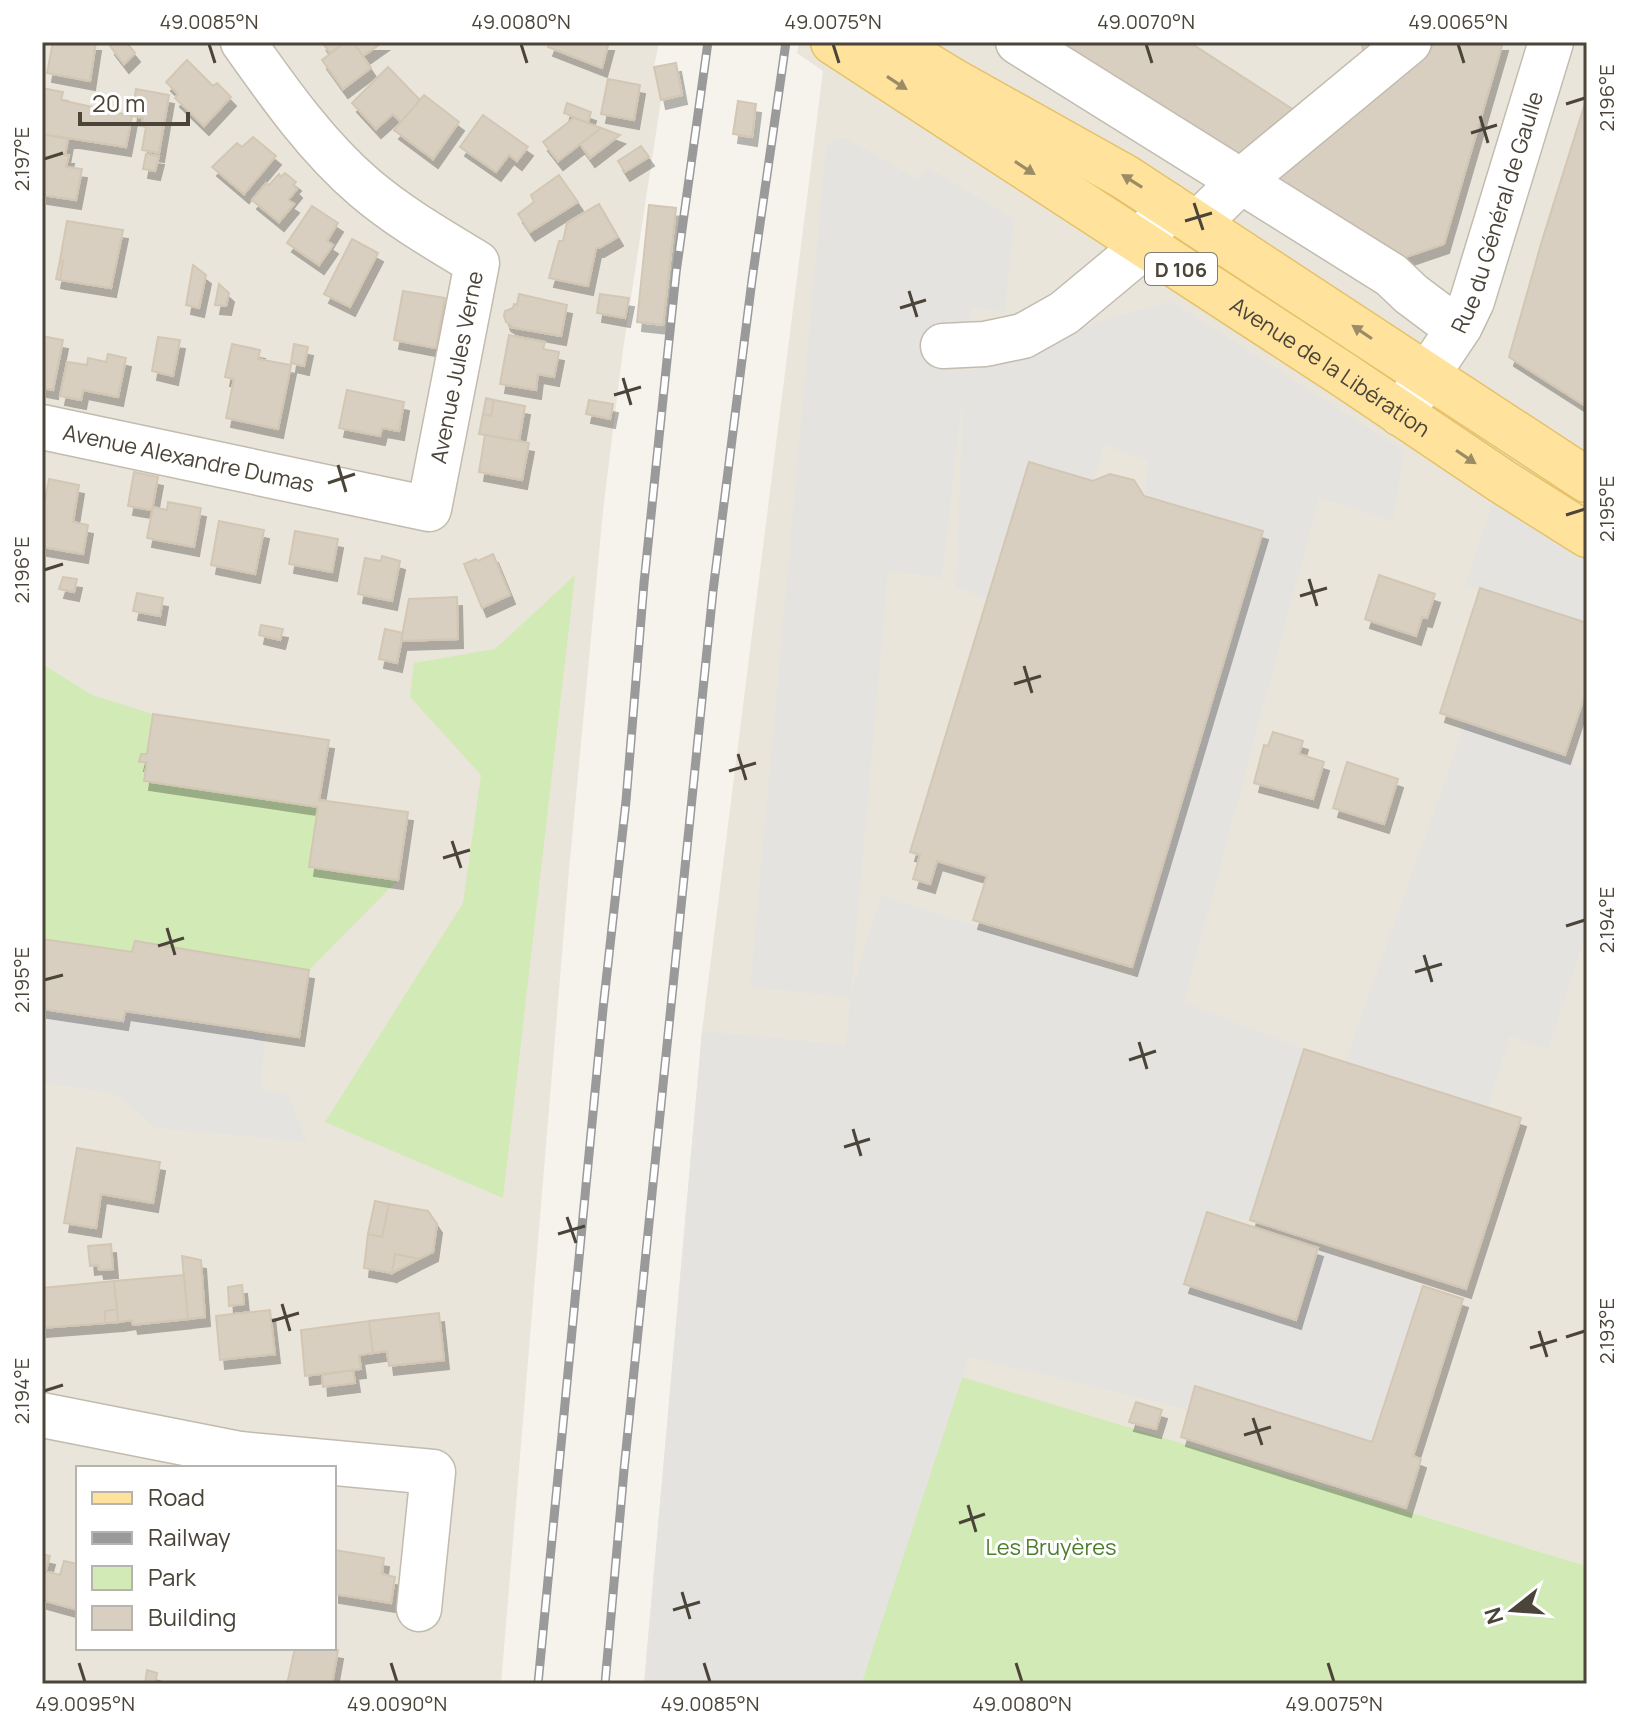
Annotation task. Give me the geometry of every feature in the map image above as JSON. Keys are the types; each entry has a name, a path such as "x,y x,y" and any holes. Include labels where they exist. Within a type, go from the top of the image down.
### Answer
{"main road":[{"name":"Avenue de la Libération","path":"833,42 1587,535"},
{"name":"Avenue de la Libération","path":"889,42 1125,177 1587,480"}],"street":[{"name":"Avenue Jules Verne","path":"243,42 328,152 365,188 416,226 477,263 429,509"},
{"path":"1018,42 1391,275 1439,315"},
{"path":"943,346 985,344 1023,336 1064,313 1135,254 1142,244 1182,214 1241,181 1409,42"},
{"name":"Rue du Général de Gaulle","path":"1401,414 1460,326 1472,301 1551,42"},
{"name":"Avenue Alexandre Dumas","path":"42,427 429,509"},
{"path":"42,1415 240,1454 433,1472 419,1609"}],"shaded area":[{"path":"42,42 659,42 654,67 661,100 623,350 603,511 569,870 501,1684 42,1684"},
{"path":"799,42 1587,42 1587,1566 962,1378 861,1684 644,1684 702,1031 823,71 797,53"},
{"path":"844,137 917,179 929,168 1014,219 1005,312 972,308 965,373 1097,322 1171,301 1404,451 1393,521 1319,498 1184,1002 1304,1049 1250,1220 1207,1212 1184,1284 1296,1320 1318,1248 1423,1286 1372,1442 1196,1386 1189,1410 969,1357 861,1684 644,1684 702,1031 846,1045 850,997 750,987 826,145","holes":["963,391 956,587 987,600 1029,462 1093,481 1105,445 1148,462 1144,496 1262,531 1133,977 881,895 851,992 888,571 942,578"]},
{"path":"1493,501 1587,561 1587,623 1465,585"},
{"path":"1466,721 1565,755 1587,774 1587,931 1548,1050 1510,1036 1487,1108 1345,1062"},
{"path":"42,1009 122,1021 125,1011 265,1032 261,1090 288,1094 307,1142 156,1128 122,1099 102,1091 42,1083"}],"green space":[{"path":"575,575 503,1198 325,1122 463,903 481,775 410,697 414,663 495,649"},
{"path":"42,664 92,695 153,714 145,781 318,807 398,880 309,970 135,941 132,952 42,938"},
{"name":"Les Bruyères","path":"962,1377 1587,1566 1587,1684 861,1684"}],"building":[{"path":"53,42 96,42 90,81 47,73"},
{"path":"115,42 126,42 135,53 124,64 110,46"},
{"path":"322,42 346,42 330,53"},
{"path":"346,42 353,42 371,68 343,89 322,60"},
{"path":"353,42 383,42 363,56"},
{"path":"550,42 609,42 602,68 548,47"},
{"path":"1054,42 1189,42 1294,110 1235,158"},
{"path":"1362,42 1377,42 1363,53"},
{"path":"1438,42 1503,42 1444,244 1397,260 1268,181"},
{"path":"187,60 213,86 217,83 231,97 204,126 175,98 178,94 166,82"},
{"path":"676,63 682,95 661,100 654,67"},
{"path":"388,67 420,100 401,122 393,114 376,129 352,103"},
{"path":"608,79 640,85 634,120 601,114"},
{"path":"42,88 63,92 61,100 132,116 126,147 42,134"},
{"path":"136,89 169,95 159,153 142,150 146,127 142,126 143,118 132,116"},
{"path":"424,95 459,122 433,159 394,130"},
{"path":"1587,97 1587,407 1509,357"},
{"path":"738,101 756,104 752,137 733,134"},
{"path":"567,103 591,112 588,123 564,113"},
{"path":"483,115 528,147 517,161 509,155 496,172 460,147"},
{"path":"574,118 601,128 558,161 543,142"},
{"path":"601,128 620,135 590,158 580,144"},
{"path":"42,134 68,139 66,167 82,169 76,200 42,195"},
{"path":"253,137 276,156 244,194 212,167 237,143 242,147"},
{"path":"641,146 649,157 625,172 618,161"},
{"path":"146,154 159,156 155,171 143,169"},
{"path":"285,173 296,182 293,185 297,189 288,200 294,204 279,222 252,200 266,183 269,185 279,174 281,177"},
{"path":"559,175 578,202 530,232 518,214 534,202 531,195"},
{"path":"599,204 618,237 596,248 588,286 549,278 567,223"},
{"path":"649,205 676,208 663,325 637,322"},
{"path":"312,206 338,223 327,241 333,245 319,265 287,243"},
{"path":"67,221 123,230 111,288 60,280"},
{"path":"352,239 378,253 350,307 324,294"},
{"path":"60,260 63,261 60,280 56,279"},
{"path":"193,265 206,275 199,308 186,305"},
{"path":"219,284 229,293 226,306 215,305"},
{"path":"403,291 445,298 436,348 394,340"},
{"path":"519,294 567,305 561,336 510,327 504,316 505,311 517,305"},
{"path":"600,294 629,298 625,318 597,313"},
{"path":"509,335 545,342 543,349 559,352 554,377 538,374 536,390 500,384"},
{"path":"42,336 63,340 53,390 42,388"},
{"path":"158,337 180,340 173,376 152,371"},
{"path":"232,344 260,350 258,359 291,365 278,429 226,418 234,379 225,377"},
{"path":"294,344 308,347 304,366 291,363"},
{"path":"108,354 126,358 118,397 83,390 81,400 60,396 67,362 87,365 88,358 106,362"},
{"path":"347,390 404,402 399,431 382,428 380,436 339,428"},
{"path":"486,398 494,400 491,416 483,414"},
{"path":"494,400 525,406 519,441 479,434 483,414 491,416"},
{"path":"589,400 613,404 610,419 586,414"},
{"path":"485,435 529,443 522,480 479,472"},
{"path":"1029,462 1093,481 1110,474 1134,480 1144,496 1263,531 1132,967 973,920 987,876 937,861 930,884 913,879 920,855 910,852"},
{"path":"134,472 158,477 152,510 128,506"},
{"path":"49,479 79,485 73,522 88,525 83,554 42,547 42,515"},
{"path":"168,502 201,508 194,547 147,538 153,507 167,510"},
{"path":"219,521 264,530 255,574 211,565"},
{"path":"295,531 338,539 332,572 289,564"},
{"path":"493,554 510,595 482,608 464,564"},
{"path":"382,556 400,561 392,601 358,594 365,558 381,561"},
{"path":"1379,575 1435,594 1427,618 1422,617 1416,636 1365,619"},
{"path":"63,577 77,579 74,592 59,589"},
{"path":"1480,588 1587,623 1587,694 1565,755 1440,713"},
{"path":"137,593 163,598 160,616 133,611"},
{"path":"457,597 458,639 401,641 409,599"},
{"path":"261,625 283,629 280,640 259,635"},
{"path":"385,629 403,633 397,663 379,659"},
{"path":"153,714 329,740 319,800 408,812 398,880 309,867 318,807 144,781 147,762 139,762 141,754 147,754"},
{"path":"1273,732 1303,741 1299,754 1324,762 1313,799 1254,783 1264,745 1268,746"},
{"path":"1347,762 1398,779 1384,824 1333,808"},
{"path":"42,939 132,952 135,941 309,970 299,1037 125,1011 123,1021 42,1009"},
{"path":"1304,1049 1521,1118 1466,1289 1250,1220"},
{"path":"77,1148 160,1162 153,1203 101,1194 96,1228 64,1223"},
{"path":"375,1201 389,1204 382,1237 368,1234"},
{"path":"389,1204 428,1211 437,1224 433,1252 419,1259 395,1254 392,1273 364,1268 368,1234 382,1237"},
{"path":"1207,1212 1318,1248 1296,1320 1184,1284"},
{"path":"111,1244 113,1269 99,1270 98,1265 90,1266 88,1246"},
{"path":"395,1254 419,1259 392,1273"},
{"path":"182,1256 201,1260 205,1317 188,1319"},
{"path":"184,1275 188,1319 133,1325 132,1320 118,1322 114,1281"},
{"path":"114,1281 117,1309 105,1311 105,1323 42,1328 42,1288"},
{"path":"242,1285 244,1304 229,1306 228,1287"},
{"path":"1423,1286 1463,1299 1413,1456 1421,1459 1406,1508 1181,1437 1195,1386 1372,1442"},
{"path":"117,1309 118,1322 105,1323 105,1311"},
{"path":"270,1310 275,1354 220,1360 216,1316"},
{"path":"439,1313 444,1360 389,1366 387,1351 373,1353 369,1321"},
{"path":"369,1321 373,1353 359,1355 361,1369 305,1376 301,1330"},
{"path":"353,1370 355,1383 323,1387 322,1375"},
{"path":"1136,1402 1162,1410 1156,1429 1129,1422"},
{"path":"336,1550 384,1558 382,1574 395,1577 391,1603 336,1594"},
{"path":"42,1554 50,1556 42,1584"},
{"path":"64,1561 76,1564 76,1609 42,1600 45,1571 60,1575"},
{"path":"295,1650 338,1650 332,1684 287,1684"},
{"path":"147,1670 157,1673 155,1684 145,1684"}],"railway":[{"path":"538,1684 676,273 708,42"},
{"path":"605,1684 713,591 786,42"}]}
